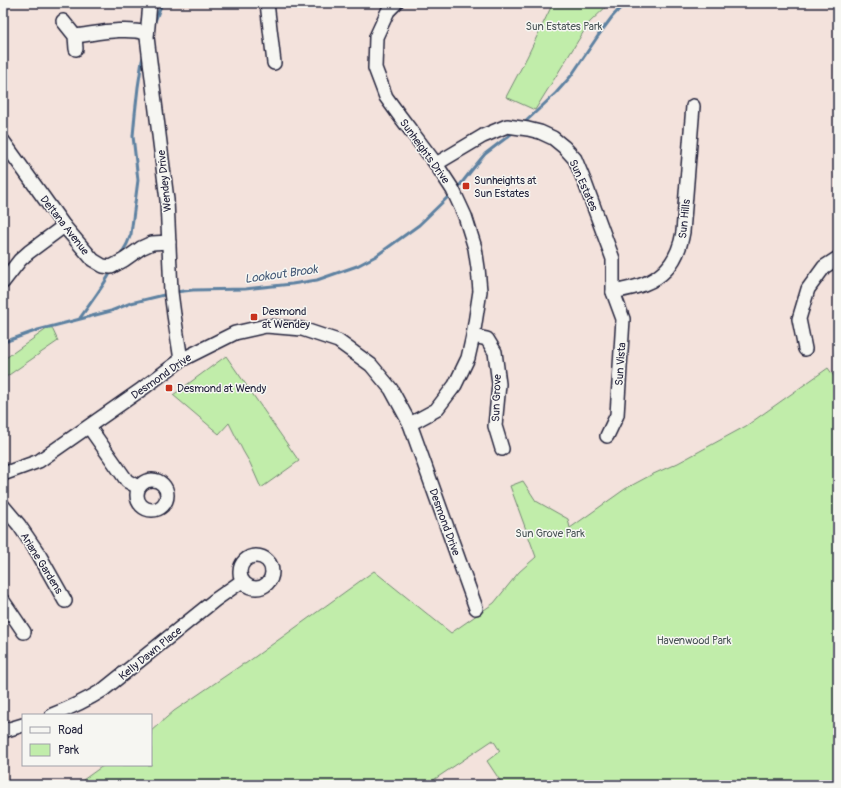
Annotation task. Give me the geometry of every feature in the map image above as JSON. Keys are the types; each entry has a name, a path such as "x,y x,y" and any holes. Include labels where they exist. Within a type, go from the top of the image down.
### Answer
{"street":[{"name":"Wendey Drive","path":"150,3 147,33 167,200 174,315 181,360"},
{"path":"267,3 274,63"},
{"name":"Sunheights Drive","path":"396,3 388,11 376,37 375,68 386,97 436,164 453,190 462,210 475,248 480,291 468,358 455,385 436,410 410,424"},
{"path":"63,21 75,42 127,30 147,33"},
{"name":"Sun Hills","path":"613,292 644,284 658,277 665,271 678,253 683,232 693,106"},
{"name":"Sun Estates","path":"436,164 483,136 507,126 540,132 553,138 575,159 586,183 613,259 613,292"},
{"name":"Deltana Avenue","path":"3,142 64,226 93,260 103,266 111,267 141,248 152,243 169,242"},
{"path":"3,282 20,260 64,226"},
{"path":"805,350 799,319 808,290 824,267 838,258"},
{"name":"Sun Vista","path":"607,436 617,414 623,319 613,292"},
{"name":"Desmond Drive","path":"3,474 39,461 181,360 235,333 266,326 302,328 338,341 371,365 391,389 410,424 476,608"},
{"name":"Sun Grove","path":"473,336 486,339 495,352 499,384 495,426 502,449"},
{"path":"88,427 127,480 138,487"},
{"name":"Ariane Gardens","path":"4,509 19,525 38,552 65,601"},
{"name":"Kelly Dawn Place","path":"55,714 86,701 103,690 215,600 242,581"},
{"path":"3,601 24,632"},
{"path":"3,731 22,724"}],"green space":[{"name":"Sun Estates Park","path":"553,3 610,3 589,23 535,110 506,97"},
{"path":"51,326 58,341 3,379 3,360"},
{"path":"226,356 299,461 261,488 229,423 219,434 173,395"},
{"name":"Havenwood Park","path":"828,368 838,382 838,785 503,785 487,761 500,751 493,740 426,785 76,785 103,766 152,766 152,730 174,711 245,664 374,571 451,633 494,603 519,572 536,557 510,486 523,481 536,501 568,519 570,528 625,489 678,463 746,426"}],"waterway":[{"path":"154,24 162,3"},
{"name":"Lookout Brook","path":"522,125 556,93 571,76 612,17 625,3"},
{"path":"120,256 131,234 138,180 133,136 138,87 144,54"},
{"name":"Lookout Brook","path":"457,189 485,154 515,131"},
{"name":"Lookout Brook","path":"175,292 193,290 245,289 292,284 317,280 357,266 376,256 419,225 451,194"},
{"path":"80,318 112,270"},
{"name":"Lookout Brook","path":"3,343 38,330 111,311 131,303 168,294"}],"place":[{"name":"Sunheights at Sun Estates","path":"466,186"},
{"name":"Desmond at Wendey","path":"254,317"},
{"name":"Desmond at Wendy","path":"169,388"}],"park label":[{"name":"Sun Grove Park","path":"550,533"}]}
